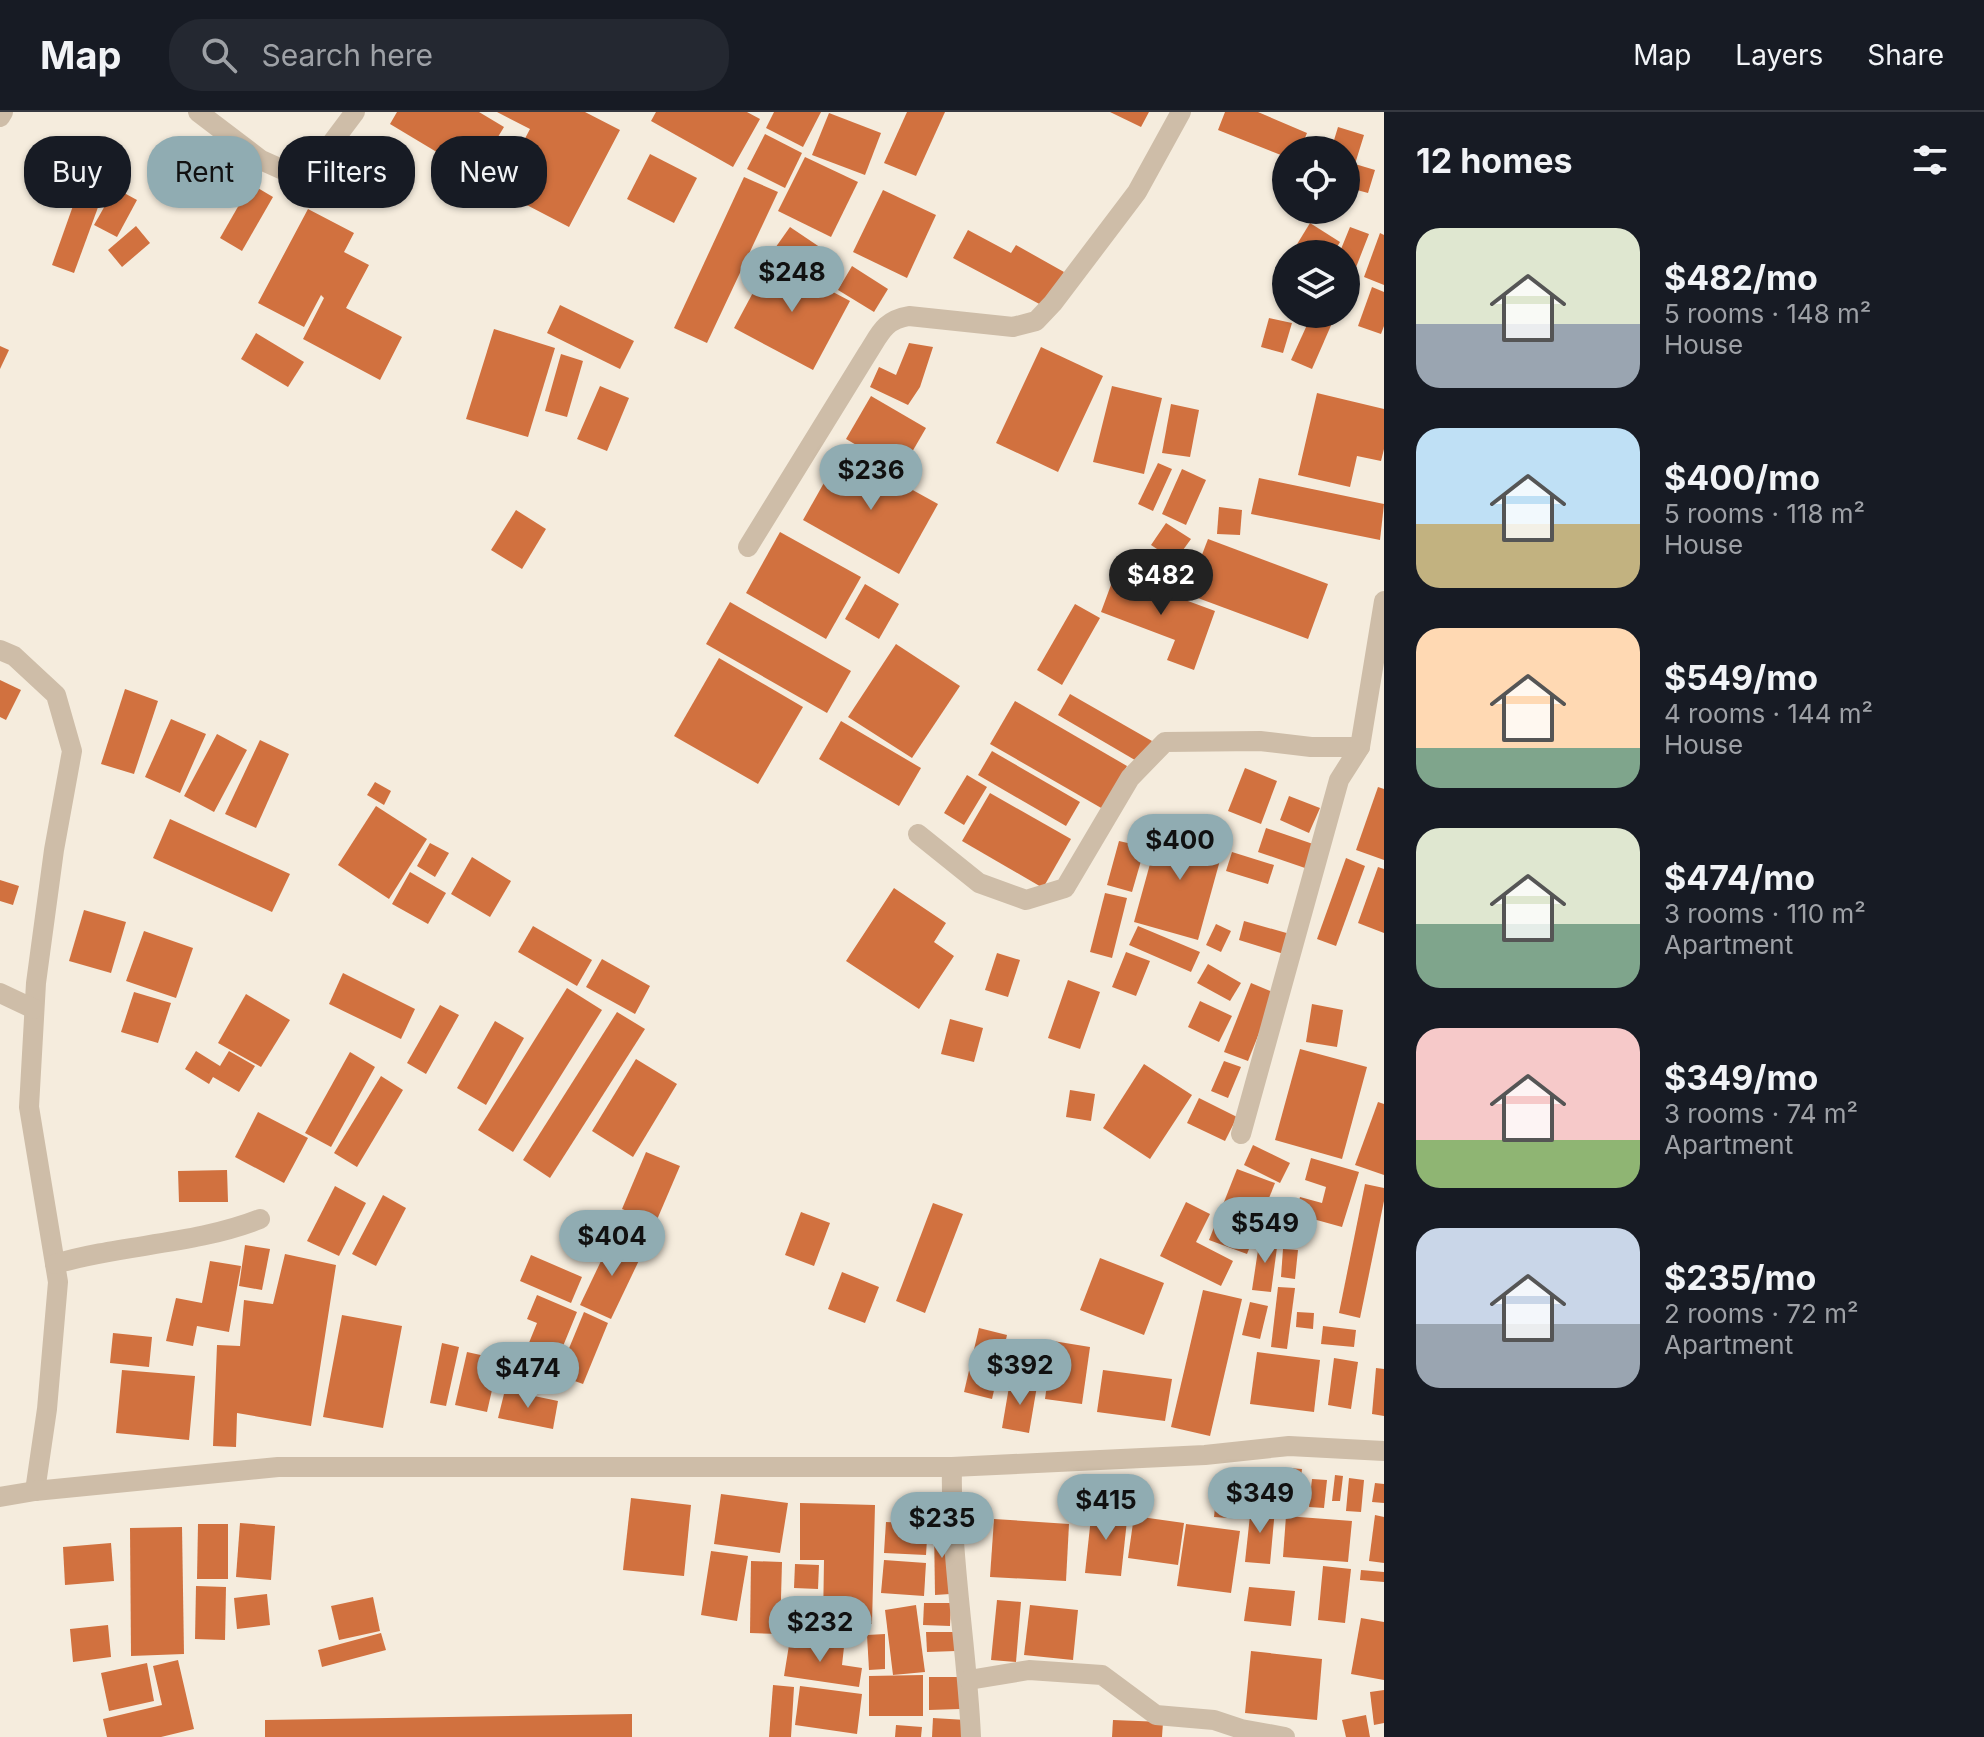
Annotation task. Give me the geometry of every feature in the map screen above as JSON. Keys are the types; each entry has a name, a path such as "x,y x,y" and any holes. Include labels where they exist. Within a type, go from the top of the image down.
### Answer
{"street":[{"path":"198,112 261,160 290,173 319,160 355,112"},
{"path":"748,547 882,330 894,318 909,316 1013,327 1036,321 1137,192 1181,112"},
{"path":"1241,1134 1339,780 1360,747 1384,601"},
{"path":"0,650 14,656 56,695 72,751 54,850 34,1009 29,1107 58,1282 47,1409 35,1491"},
{"path":"918,834 979,883 1026,900 1065,888 1130,778 1165,742 1260,741 1311,747 1360,747"},
{"path":"0,993 34,1009"},
{"path":"55,1264 93,1253 172,1243 237,1228 260,1219"},
{"path":"0,1497 278,1467 952,1467 1177,1456 1289,1446 1384,1451"},
{"path":"952,1467 951,1515 969,1680 971,1737"},
{"path":"969,1680 1029,1670 1102,1675 1156,1715 1214,1728 1241,1729 1285,1737"}],"building":[{"path":"397,112 479,112 504,127 499,136 431,136 431,149 415,136 390,124"},
{"path":"497,112 585,112 620,130 569,227 533,208 547,208 547,136 526,136 530,129"},
{"path":"656,112 747,112 760,119 733,167 651,121"},
{"path":"774,112 821,112 803,147 766,128"},
{"path":"907,112 945,112 916,176 884,163"},
{"path":"1110,112 1149,112 1141,127"},
{"path":"1225,112 1258,112 1307,133 1306,136 1272,136 1272,151 1218,130"},
{"path":"829,113 881,133 865,175 812,155"},
{"path":"1338,127 1364,135 1360,148 1360,136 1335,136"},
{"path":"765,134 802,153 785,188 747,169"},
{"path":"650,154 697,178 674,223 627,199"},
{"path":"805,157 858,182 831,237 778,211"},
{"path":"1360,166 1375,170 1368,193 1360,191"},
{"path":"744,177 778,192 707,343 674,328"},
{"path":"262,190 273,197 242,251 220,238 237,208 262,208"},
{"path":"883,190 936,215 907,278 853,252"},
{"path":"131,197 137,200 117,237 94,225 104,208 131,208"},
{"path":"72,208 98,208 74,273 52,265"},
{"path":"308,209 354,233 344,252 369,265 346,308 402,337 380,380 303,339 324,298 321,295 304,327 258,303"},
{"path":"1312,224 1337,240 1300,240"},
{"path":"136,226 150,243 122,267 108,250"},
{"path":"790,227 836,258 820,282 773,251"},
{"path":"1350,227 1369,234 1360,257 1360,240 1345,240"},
{"path":"968,230 1011,253 1016,245 1064,272 1045,307 953,258"},
{"path":"1380,233 1384,235 1384,285 1364,277"},
{"path":"771,259 850,301 813,370 734,328"},
{"path":"852,266 888,289 874,312 838,290"},
{"path":"1372,287 1384,292 1384,326 1381,334 1360,327"},
{"path":"560,305 634,341 620,369 547,333"},
{"path":"1269,318 1272,319 1272,328 1290,328 1283,353 1261,347"},
{"path":"1306,328 1330,328 1312,369 1291,360"},
{"path":"494,329 555,348 528,437 466,419"},
{"path":"256,333 304,362 288,387 241,359"},
{"path":"909,343 933,347 920,387 908,405 870,387 879,367 896,375"},
{"path":"0,346 9,350 0,369"},
{"path":"1041,347 1103,376 1058,472 996,443"},
{"path":"561,354 583,361 567,417 545,411"},
{"path":"600,386 629,398 607,451 577,439"},
{"path":"1112,386 1162,398 1144,474 1093,462"},
{"path":"1317,393 1384,409 1381,461 1357,456 1350,487 1298,475"},
{"path":"871,396 926,428 901,471 846,439"},
{"path":"1171,404 1199,410 1190,457 1162,453"},
{"path":"842,451 938,504 899,574 803,520"},
{"path":"1158,463 1172,469 1153,511 1138,504"},
{"path":"1182,469 1206,480 1186,525 1162,514"},
{"path":"1259,478 1384,504 1380,540 1251,514"},
{"path":"1219,507 1242,510 1240,535 1217,534"},
{"path":"516,510 546,529 522,569 491,550"},
{"path":"1166,523 1191,539 1175,561 1151,545"},
{"path":"780,532 861,577 826,639 746,593"},
{"path":"1208,539 1328,584 1308,639 1187,594"},
{"path":"1115,574 1215,611 1194,670 1167,660 1175,640 1101,612"},
{"path":"865,584 899,604 879,639 845,619"},
{"path":"730,602 851,671 827,713 706,644"},
{"path":"1075,604 1100,618 1062,685 1037,670"},
{"path":"896,644 960,686 912,758 848,717"},
{"path":"719,658 803,707 758,784 674,736"},
{"path":"0,680 21,690 6,720 0,717"},
{"path":"125,689 158,701 134,774 101,764"},
{"path":"1070,694 1152,741 1140,763 1058,715"},
{"path":"1015,701 1127,766 1103,809 990,744"},
{"path":"171,719 206,734 180,793 145,777"},
{"path":"841,721 921,768 899,806 819,759"},
{"path":"217,734 247,750 214,812 184,796"},
{"path":"260,740 289,754 256,828 225,814"},
{"path":"992,751 1080,802 1066,826 978,775"},
{"path":"1245,768 1277,781 1261,824 1228,811"},
{"path":"967,775 987,787 964,825 944,813"},
{"path":"375,782 391,791 384,805 367,795"},
{"path":"1378,787 1384,789 1384,860 1356,850"},
{"path":"990,793 1071,839 1043,888 962,841"},
{"path":"1289,796 1320,808 1309,833 1280,820"},
{"path":"376,806 427,839 389,899 338,865"},
{"path":"170,819 290,874 272,912 153,858"},
{"path":"1161,824 1225,842 1198,940 1134,922"},
{"path":"1266,828 1313,844 1305,868 1258,852"},
{"path":"1119,841 1145,847 1132,892 1107,885"},
{"path":"430,843 449,853 435,877 417,866"},
{"path":"1232,852 1274,865 1268,884 1226,871"},
{"path":"472,857 511,881 490,917 451,894"},
{"path":"1346,858 1365,866 1336,946 1317,939"},
{"path":"1378,867 1384,869 1384,933 1358,923"},
{"path":"410,872 446,893 428,924 392,904"},
{"path":"0,880 19,886 13,905 0,901"},
{"path":"894,888 946,923 934,942 954,956 919,1009 846,961"},
{"path":"1105,893 1127,898 1112,958 1090,952"},
{"path":"84,910 126,922 111,973 69,961"},
{"path":"1244,921 1290,934 1284,954 1239,940"},
{"path":"1216,924 1231,931 1221,952 1206,945"},
{"path":"533,926 592,960 577,986 518,952"},
{"path":"1138,926 1200,952 1191,972 1129,945"},
{"path":"144,931 193,948 176,998 126,981"},
{"path":"1126,952 1150,961 1136,996 1112,987"},
{"path":"997,953 1020,960 1008,997 985,990"},
{"path":"602,959 650,986 635,1014 586,987"},
{"path":"1208,964 1241,983 1230,1001 1197,983"},
{"path":"343,973 415,1009 401,1039 329,1004"},
{"path":"1068,980 1100,992 1080,1049 1048,1038"},
{"path":"1251,983 1275,993 1248,1061 1224,1052"},
{"path":"567,988 602,1010 513,1152 478,1130"},
{"path":"134,992 171,1003 158,1043 121,1032"},
{"path":"246,994 290,1020 261,1067 218,1043"},
{"path":"1200,1001 1232,1016 1219,1042 1188,1027"},
{"path":"1312,1004 1343,1010 1337,1047 1306,1042"},
{"path":"440,1005 459,1015 426,1074 407,1063"},
{"path":"617,1012 645,1029 550,1178 523,1160"},
{"path":"950,1019 983,1028 974,1062 941,1054"},
{"path":"495,1021 524,1038 486,1105 457,1088"},
{"path":"1300,1049 1367,1067 1342,1159 1275,1140"},
{"path":"196,1051 220,1066 229,1051 255,1066 239,1092 213,1077 209,1084 185,1069"},
{"path":"350,1052 375,1067 331,1147 305,1133"},
{"path":"636,1059 677,1084 633,1157 592,1131"},
{"path":"1224,1061 1241,1067 1228,1098 1211,1091"},
{"path":"1144,1064 1192,1095 1150,1159 1103,1128"},
{"path":"381,1076 403,1090 357,1167 334,1153"},
{"path":"1070,1090 1095,1094 1091,1121 1066,1117"},
{"path":"1199,1098 1237,1117 1225,1141 1187,1123"},
{"path":"1378,1102 1384,1104 1384,1175 1355,1165"},
{"path":"258,1112 308,1138 284,1183 235,1157"},
{"path":"1253,1145 1290,1163 1280,1183 1244,1165"},
{"path":"646,1152 680,1166 656,1222 622,1209"},
{"path":"1311,1158 1359,1172 1342,1227 1295,1214 1300,1197 1322,1203 1326,1187 1305,1180"},
{"path":"1237,1169 1275,1183 1247,1254 1209,1240"},
{"path":"227,1170 228,1202 179,1202 178,1171"},
{"path":"1365,1184 1384,1188 1384,1201 1360,1318 1339,1313"},
{"path":"335,1186 366,1203 339,1256 307,1241"},
{"path":"383,1195 406,1208 376,1266 352,1254"},
{"path":"1186,1202 1210,1214 1196,1242 1233,1261 1221,1286 1160,1256"},
{"path":"933,1203 963,1214 925,1313 896,1301"},
{"path":"801,1212 830,1223 814,1266 785,1255"},
{"path":"1285,1221 1303,1221 1303,1234 1285,1233"},
{"path":"1260,1237 1278,1240 1271,1292 1252,1290"},
{"path":"612,1238 643,1252 611,1319 580,1305"},
{"path":"245,1245 270,1249 262,1290 239,1286"},
{"path":"1283,1249 1298,1250 1295,1279 1281,1277"},
{"path":"285,1254 336,1265 311,1426 237,1413 236,1447 213,1446 217,1345 240,1346 244,1300 273,1304"},
{"path":"531,1255 582,1277 571,1303 520,1281"},
{"path":"1100,1258 1164,1283 1144,1335 1080,1310"},
{"path":"210,1261 241,1266 229,1332 197,1326 193,1346 166,1341 176,1298 202,1303"},
{"path":"842,1272 879,1287 865,1323 828,1309"},
{"path":"1278,1287 1295,1288 1287,1349 1271,1347"},
{"path":"1203,1290 1242,1299 1210,1436 1171,1427"},
{"path":"537,1295 577,1312 552,1373 522,1360 537,1323 527,1319"},
{"path":"1250,1302 1268,1306 1260,1339 1242,1335"},
{"path":"584,1312 608,1323 583,1384 558,1375"},
{"path":"1297,1312 1314,1313 1313,1329 1296,1327"},
{"path":"342,1315 402,1326 383,1428 323,1417"},
{"path":"1323,1326 1356,1330 1354,1347 1321,1344"},
{"path":"979,1328 1007,1335 992,1399 964,1392"},
{"path":"113,1333 152,1337 149,1367 110,1363"},
{"path":"1053,1341 1090,1347 1082,1404 1045,1399"},
{"path":"442,1343 459,1347 446,1406 430,1403"},
{"path":"467,1352 499,1359 487,1412 455,1405"},
{"path":"1257,1352 1320,1360 1314,1412 1250,1404"},
{"path":"1334,1358 1358,1362 1351,1409 1328,1405"},
{"path":"1376,1368 1384,1369 1384,1416 1372,1414"},
{"path":"122,1370 195,1376 189,1440 116,1433"},
{"path":"1103,1370 1172,1379 1165,1421 1097,1412"},
{"path":"1010,1381 1037,1386 1029,1433 1002,1428"},
{"path":"505,1390 558,1401 553,1429 498,1418"},
{"path":"1289,1468 1302,1469 1298,1503 1285,1502"},
{"path":"1335,1475 1343,1476 1340,1501 1332,1501"},
{"path":"1257,1476 1280,1478 1277,1500 1255,1498"},
{"path":"1349,1478 1364,1480 1361,1512 1346,1511"},
{"path":"1312,1479 1327,1480 1324,1508 1309,1507"},
{"path":"1375,1483 1384,1484 1384,1503 1372,1502"},
{"path":"721,1494 788,1503 780,1553 714,1544"},
{"path":"631,1498 691,1505 684,1576 623,1570"},
{"path":"1216,1498 1243,1501 1242,1519 1214,1517"},
{"path":"800,1503 875,1505 872,1624 823,1623 824,1560 800,1560"},
{"path":"1251,1506 1275,1509 1270,1564 1245,1562"},
{"path":"1092,1508 1128,1511 1121,1576 1085,1573"},
{"path":"1375,1515 1384,1517 1384,1563 1369,1561"},
{"path":"1134,1516 1184,1523 1178,1565 1128,1558"},
{"path":"1286,1516 1352,1521 1348,1562 1283,1557"},
{"path":"994,1519 1069,1524 1066,1581 990,1577"},
{"path":"886,1522 928,1524 926,1555 884,1553"},
{"path":"240,1523 275,1526 271,1580 236,1577"},
{"path":"198,1524 228,1524 228,1579 197,1579"},
{"path":"1186,1524 1240,1531 1231,1593 1177,1586"},
{"path":"934,1526 949,1526 950,1594 935,1595"},
{"path":"182,1527 184,1654 131,1656 130,1528"},
{"path":"111,1543 114,1581 65,1585 63,1547"},
{"path":"711,1551 748,1556 737,1621 701,1615"},
{"path":"884,1560 926,1563 924,1596 881,1593"},
{"path":"751,1561 782,1562 780,1634 750,1633"},
{"path":"795,1564 819,1565 818,1589 794,1588"},
{"path":"1323,1566 1351,1569 1345,1623 1318,1620"},
{"path":"1361,1570 1384,1572 1384,1582 1360,1580"},
{"path":"196,1586 226,1587 225,1640 195,1639"},
{"path":"1249,1587 1295,1591 1291,1626 1244,1621"},
{"path":"267,1594 270,1625 237,1629 234,1598"},
{"path":"812,1596 811,1632 793,1632 794,1597"},
{"path":"373,1597 380,1631 339,1640 331,1606"},
{"path":"997,1600 1021,1602 1016,1662 991,1660"},
{"path":"924,1603 951,1603 950,1626 923,1625"},
{"path":"916,1605 925,1672 893,1675 885,1610"},
{"path":"1030,1605 1078,1610 1073,1660 1024,1655"},
{"path":"1361,1618 1384,1622 1384,1680 1351,1674"},
{"path":"108,1625 111,1657 73,1662 70,1629"},
{"path":"926,1632 955,1632 956,1651 927,1652"},
{"path":"381,1633 386,1650 322,1667 318,1650"},
{"path":"885,1634 885,1669 869,1670 867,1635"},
{"path":"790,1639 844,1647 842,1665 862,1668 859,1687 784,1676"},
{"path":"1251,1651 1322,1659 1317,1720 1245,1713"},
{"path":"178,1660 194,1729 161,1737 107,1737 103,1719 162,1705 153,1666"},
{"path":"147,1663 154,1701 109,1711 101,1673"},
{"path":"923,1675 923,1716 869,1716 869,1676"},
{"path":"929,1677 960,1677 960,1709 929,1710"},
{"path":"773,1685 794,1687 791,1737 769,1737"},
{"path":"800,1686 862,1694 857,1734 795,1725"},
{"path":"1384,1690 1384,1723 1374,1725 1370,1692"},
{"path":"632,1714 632,1737 265,1737 265,1720"},
{"path":"1366,1715 1370,1737 1346,1737 1342,1720"},
{"path":"933,1718 966,1720 965,1737 932,1737"},
{"path":"1113,1720 1163,1722 1162,1737 1112,1737"},
{"path":"896,1725 922,1727 921,1737 895,1737"}]}
